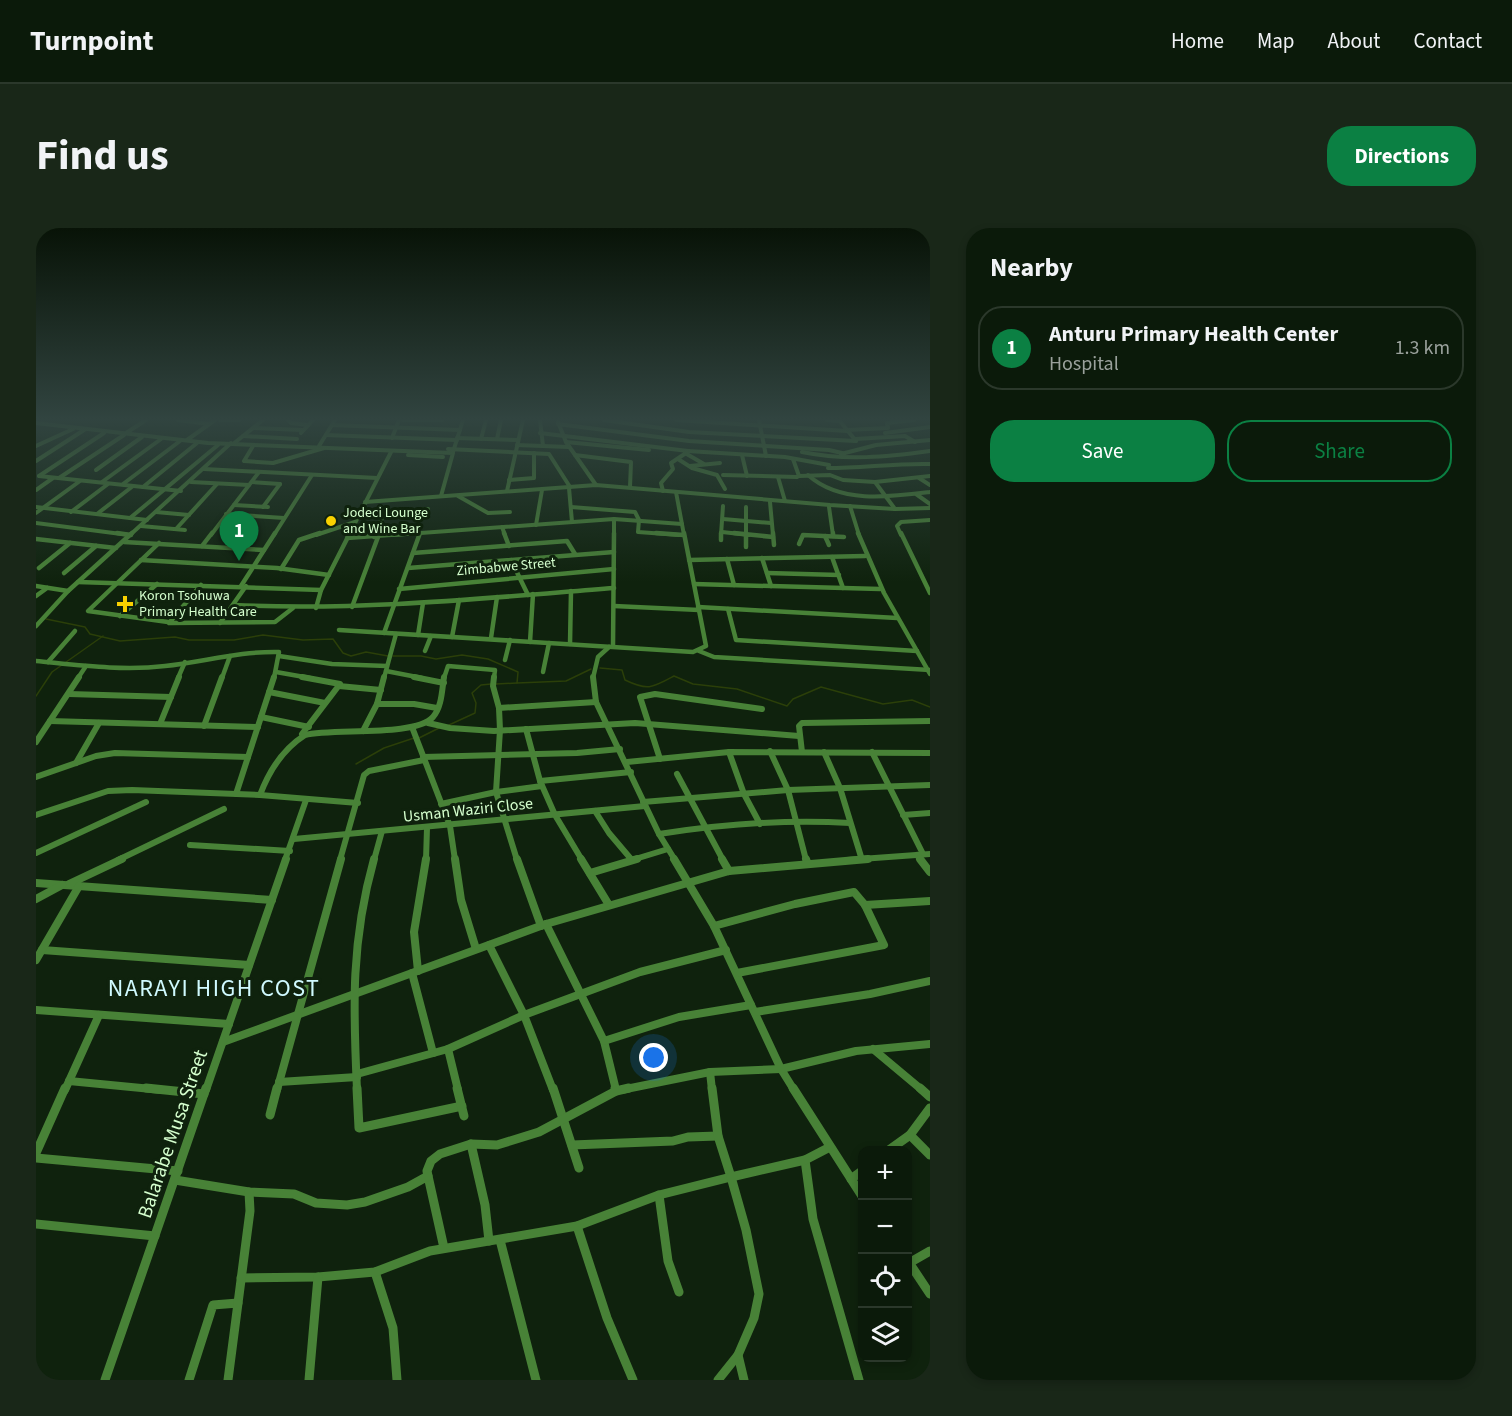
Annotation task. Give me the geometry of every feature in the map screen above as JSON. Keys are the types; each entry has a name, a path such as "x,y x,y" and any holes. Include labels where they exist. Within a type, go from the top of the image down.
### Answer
{"street":[{"path":"59,478 65,474"},
{"path":"101,483 114,474"},
{"path":"122,485 137,474"},
{"path":"143,487 159,474"},
{"path":"129,518 183,474"},
{"path":"36,626 68,591 200,474"},
{"path":"202,546 258,474"},
{"path":"290,474 377,478"},
{"path":"316,608 328,575 379,474"},
{"path":"439,497 446,474"},
{"path":"507,491 510,474"},
{"path":"509,480 534,478 534,474"},
{"path":"561,474 570,488 572,522"},
{"path":"588,474 596,485"},
{"path":"630,487 631,474"},
{"path":"663,491 661,483 669,474"},
{"path":"711,474 717,476 725,489"},
{"path":"728,474 778,477 830,475 843,480 875,482 930,476"},
{"path":"220,623 234,605 253,566 312,475"},
{"path":"808,475 814,484 834,492 886,497 930,492"},
{"path":"37,477 181,491"},
{"path":"778,477 786,501"},
{"path":"919,477 930,485"},
{"path":"36,490 53,478"},
{"path":"843,480 843,492"},
{"path":"36,513 80,481"},
{"path":"191,482 280,484 266,507 234,505"},
{"path":"875,482 895,509"},
{"path":"71,512 108,483"},
{"path":"176,529 217,484"},
{"path":"365,502 596,485 830,506"},
{"path":"97,514 134,486"},
{"path":"439,497 507,491 607,487 830,506 895,509 930,507"},
{"path":"536,525 542,490"},
{"path":"833,536 830,506 834,492"},
{"path":"676,493 706,646 699,651"},
{"path":"916,494 930,507"},
{"path":"458,496 488,513 510,512"},
{"path":"770,502 774,545"},
{"path":"721,540 723,506"},
{"path":"36,507 147,520"},
{"path":"571,507 635,512 639,520 638,532 684,534"},
{"path":"746,507 748,535 746,547"},
{"path":"850,507 930,507"},
{"path":"850,507 865,556 880,589 929,671"},
{"path":"352,607 384,513 428,509"},
{"path":"156,512 189,514"},
{"path":"226,514 284,518"},
{"path":"347,538 615,519 682,524"},
{"path":"611,647 615,519"},
{"path":"723,519 771,523"},
{"path":"930,520 901,522 897,526 930,593"},
{"path":"281,569 299,540 355,522"},
{"path":"36,523 131,535"},
{"path":"141,526 185,530"},
{"path":"502,527 508,546"},
{"path":"722,532 773,537"},
{"path":"384,633 420,534"},
{"path":"799,544 801,536 844,537"},
{"path":"825,536 829,545"},
{"path":"36,539 116,549"},
{"path":"36,547 45,540"},
{"path":"123,542 264,550"},
{"path":"413,553 568,542 575,554"},
{"path":"39,568 70,543"},
{"path":"159,543 88,611 176,625 275,622 293,608"},
{"path":"64,573 96,546"},
{"path":"472,549 475,563"},
{"path":"408,568 614,552"},
{"path":"689,560 865,556"},
{"path":"832,557 843,588"},
{"path":"762,558 771,586"},
{"path":"727,559 734,585"},
{"path":"141,560 253,566 328,575"},
{"path":"511,560 530,594 530,642"},
{"name":"Zimbabwe Street","path":"399,589 614,569"},
{"path":"767,573 839,575"},
{"path":"809,574 814,587"},
{"path":"78,582 321,590"},
{"path":"120,616 157,584"},
{"path":"694,584 880,589"},
{"path":"168,622 201,585"},
{"path":"36,586 68,591"},
{"path":"36,596 47,588"},
{"path":"234,605 293,608 394,606 614,588"},
{"path":"570,644 571,591"},
{"path":"490,638 497,597"},
{"path":"452,637 459,600"},
{"path":"418,635 423,603"},
{"path":"614,606 728,609 897,618"},
{"path":"728,609 736,640 916,651"},
{"path":"339,630 699,651 714,657 929,671"},
{"path":"36,669 75,631"},
{"path":"363,731 377,704 396,634"},
{"path":"424,651 431,636"},
{"path":"505,660 510,640"},
{"path":"543,672 549,643"},
{"path":"611,647 602,650 594,664 592,688 596,702 627,762 659,834 726,950 781,1069 858,1190"},
{"path":"42,662 86,666 147,667 279,652 276,672 236,794"},
{"path":"204,726 230,656"},
{"path":"279,656 345,665 388,663 444,683"},
{"path":"160,724 185,662"},
{"path":"36,742 86,666"},
{"path":"428,723 435,716 446,668 451,666 495,670 493,685 499,708 500,730 496,792 503,820 544,925 604,1041 616,1090"},
{"path":"276,672 338,682 339,686"},
{"path":"339,686 381,690"},
{"path":"260,795 271,772 293,741 308,730 339,686"},
{"path":"269,692 325,703"},
{"path":"69,694 171,697"},
{"path":"660,759 640,697 646,695 699,699 762,709"},
{"path":"499,708 596,702"},
{"path":"377,704 397,703 437,708"},
{"path":"261,717 308,730 363,731 412,727 428,723 442,727 500,730 607,723 799,736"},
{"path":"50,721 258,727"},
{"path":"801,752 799,726 808,722 930,721"},
{"path":"76,763 99,723"},
{"path":"412,727 450,826 461,900 476,949"},
{"path":"526,729 541,784 555,815 609,905"},
{"path":"270,1115 365,773 423,759 620,749"},
{"path":"627,762 770,751 930,753"},
{"path":"770,751 788,790 807,862"},
{"path":"824,752 840,788 862,860"},
{"path":"872,752 891,787 930,872"},
{"path":"36,777 96,756 127,753 248,758"},
{"path":"729,753 744,794 760,824"},
{"path":"441,804 541,784 631,772"},
{"path":"677,774 729,871"},
{"name":"Usman Waziri Close","path":"294,839 450,826 788,790 930,785"},
{"path":"36,815 108,791 260,795 358,803"},
{"name":"Balarabe Musa Street","path":"105,1380 306,800"},
{"path":"36,854 146,802"},
{"path":"36,899 224,809"},
{"path":"595,811 609,833 631,859"},
{"path":"903,815 930,813"},
{"path":"659,834 704,827 760,824 796,819 850,823"},
{"path":"427,828 428,845 414,932 415,972 433,1053"},
{"path":"382,831 366,884 355,955 358,1128 462,1106"},
{"path":"190,845 290,850"},
{"path":"590,873 668,849"},
{"path":"223,1042 544,925 688,882 729,871 807,862 923,854"},
{"path":"36,883 272,900"},
{"path":"36,960 79,886"},
{"path":"714,927 795,904 854,892 865,905 884,945 737,973"},
{"path":"865,905 930,901"},
{"path":"489,945 524,1015 565,1120 579,1168"},
{"path":"42,950 249,965"},
{"path":"279,1082 357,1075 448,1049 580,992 640,972 726,950"},
{"path":"604,1041 679,1017 870,994 930,981"},
{"path":"36,1010 229,1024"},
{"path":"36,1153 99,1015"},
{"path":"444,1248 427,1171 431,1161 440,1154 471,1144 496,1145 539,1132 565,1120 616,1090 710,1072 781,1069 873,1049 930,1044"},
{"path":"448,1049 464,1116"},
{"path":"873,1049 930,1097"},
{"path":"710,1072 718,1136 746,1230 759,1294 754,1318 738,1355 718,1380"},
{"path":"69,1081 204,1094"},
{"path":"895,1146 910,1135 930,1108"},
{"path":"910,1135 930,1155"},
{"path":"572,1145 673,1141 688,1137 718,1136"},
{"path":"471,1144 485,1204 489,1241"},
{"path":"241,1278 318,1277 375,1272 430,1251 577,1226 659,1195 805,1160 830,1147"},
{"path":"36,1158 176,1176 249,1192 294,1194 316,1203 347,1205 365,1202 408,1187 428,1176"},
{"path":"805,1160 814,1188 813,1219 859,1380"},
{"path":"851,1179 858,1174"},
{"path":"228,1380 250,1211 249,1192"},
{"path":"659,1195 668,1261 679,1293"},
{"path":"36,1224 154,1236"},
{"path":"577,1226 607,1318 633,1380"},
{"path":"500,1239 536,1380"},
{"path":"912,1260 930,1251"},
{"path":"912,1268 930,1294"},
{"path":"375,1272 393,1328 397,1380"},
{"path":"309,1380 318,1277"},
{"path":"189,1380 213,1305 238,1303"},
{"path":"738,1355 744,1380"}],"waterway":[{"path":"46,619 85,627 90,634 102,637"},
{"path":"102,637 120,641 175,637 189,640 234,640 263,635 303,640 333,639 343,653 351,656 366,652 388,656"},
{"path":"36,696 52,672 102,637"},
{"path":"393,656 421,656 436,659 462,655 488,659 518,672 517,683"},
{"path":"600,668 622,670 625,680 639,686 650,687 674,676 693,684 737,689 787,706 793,699 821,687 883,704 912,700 930,707"},
{"path":"517,683 566,681 591,669"},
{"path":"496,684 517,683"},
{"path":"449,725 475,713 476,703 472,693 481,685 491,684"},
{"path":"419,738 439,728"},
{"path":"356,764 384,748 414,738"}],"place":[{"name":"Jodeci Lounge and Wine Bar","path":"331,521"},
{"name":"Anturu Primary Health Center","path":"239,561"},
{"name":"Koron Tsohuwa Primary Health Care","path":"125,604"}],"district":[{"name":"NARAYI HIGH COST","path":"214,988"}]}
